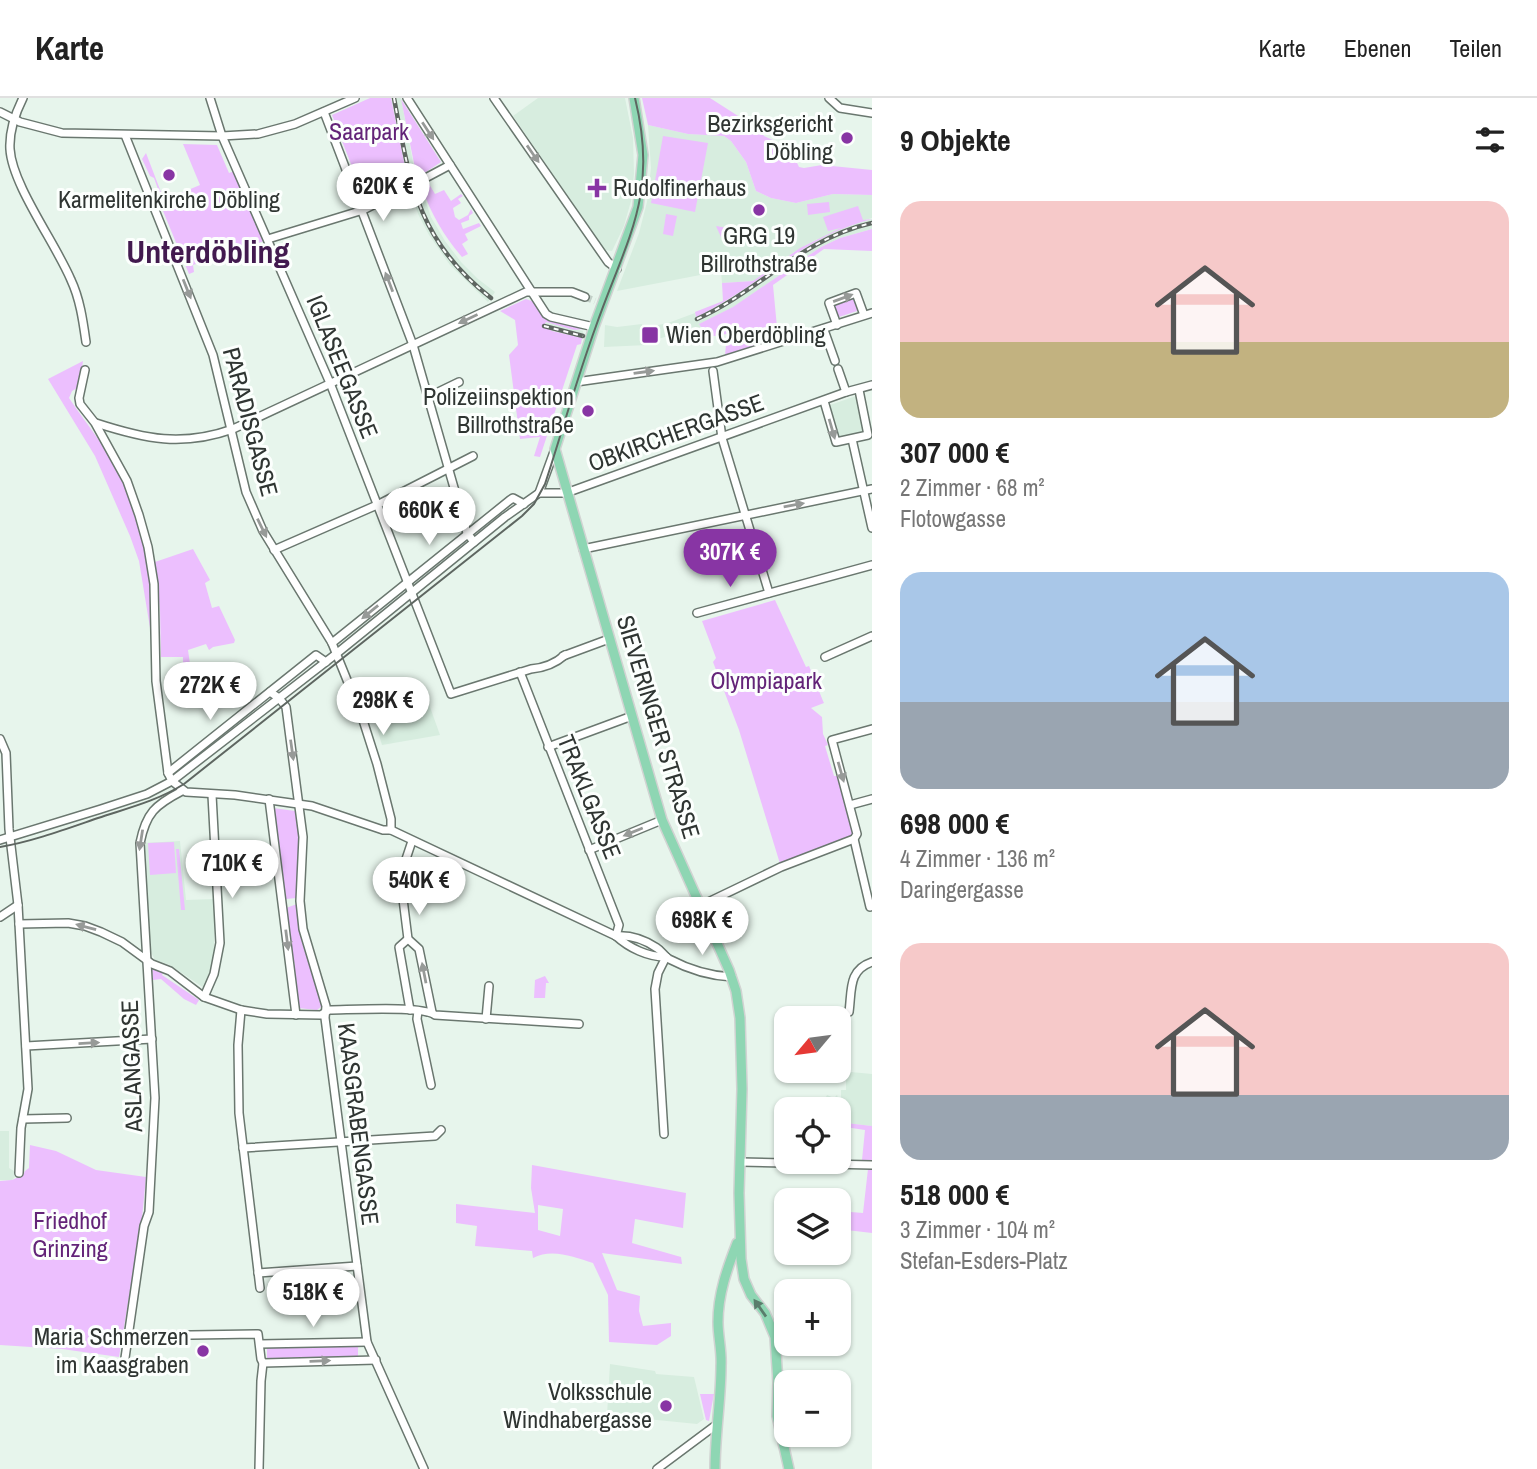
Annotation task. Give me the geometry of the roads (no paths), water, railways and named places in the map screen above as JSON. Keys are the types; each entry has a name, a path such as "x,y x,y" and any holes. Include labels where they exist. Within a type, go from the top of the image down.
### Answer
{"main road":[{"path":"555,449 594,327 599,303 617,269 635,219 643,173 642,142 634,98"},
{"name":"SIEVERINGER STRASSE","path":"555,449 662,820 732,977 740,1018 742,1089 739,1238 736,1259 723,1278 719,1300 722,1364 715,1469"},
{"path":"736,1259 751,1295 765,1313 775,1337 777,1416 789,1469"}],"street":[{"path":"23,98 14,118 10,148 13,168 73,283 86,342"},
{"name":"IGLASEEGASSE","path":"210,98 222,136 330,383 451,694 520,672"},
{"path":"0,112 51,132 258,135 355,98"},
{"path":"407,98 531,291 551,317 594,327"},
{"path":"494,98 608,262 617,269"},
{"path":"830,98 841,108 872,113"},
{"path":"324,112 413,345 467,533 474,542"},
{"name":"PARADISGASSE","path":"125,135 213,355 233,429 246,492 274,550 332,643 362,717 377,764 391,819 391,830"},
{"path":"268,239 363,210 450,165"},
{"path":"95,423 143,438 162,440 206,437 233,429 531,291 572,292 585,297"},
{"path":"576,382 717,362 824,330 868,314 856,293 829,303 837,325"},
{"path":"824,330 846,392"},
{"path":"85,370 79,398 82,409 95,423 127,481 148,547 154,584 156,681 168,773 172,781 182,790 312,806 383,830 391,830 616,936 629,935 657,948 666,957 706,972 732,977"},
{"path":"713,371 722,438 769,593"},
{"path":"428,397 459,382"},
{"path":"824,401 836,442 868,435 859,390 872,385"},
{"name":"OBKIRCHERGASSE","path":"539,493 566,493 846,392 859,390"},
{"path":"852,439 872,528"},
{"path":"0,840 136,797 172,781 539,493 555,449"},
{"path":"274,550 377,505 473,456"},
{"path":"583,550 744,514 864,493 872,489"},
{"path":"332,643 513,498 524,504"},
{"path":"697,612 872,565"},
{"path":"825,657 872,636"},
{"path":"520,672 609,639"},
{"path":"168,773 316,655 326,662"},
{"name":"TRAKLGASSE","path":"520,672 619,925 616,936"},
{"path":"270,692 279,698"},
{"name":"KAASGRABENGASSE","path":"279,698 286,707 300,805 303,837 300,901 303,929 323,990 367,1342 424,1469"},
{"path":"548,747 632,716"},
{"path":"700,906 781,867 854,839 857,834 832,740 872,729"},
{"path":"0,739 6,753 11,837 19,905 28,1089 19,1173"},
{"name":"ASLANGASSE","path":"125,1358 152,1185 155,1098 139,855 144,823 152,810 182,790"},
{"path":"204,997 214,974 220,943 212,795"},
{"name":"KAASGRABENGASSE","path":"269,799 296,1015"},
{"path":"850,805 872,799"},
{"path":"589,850 662,820"},
{"path":"854,839 870,907"},
{"path":"412,841 401,877 408,939 419,949 432,1012"},
{"path":"283,902 300,901"},
{"path":"0,917 19,905"},
{"path":"19,924 50,922 85,926 122,942 146,959 170,971 204,997 241,1010 296,1015 321,1015 329,1010 414,1010 432,1012 435,1015 579,1024"},
{"path":"408,939 400,947 431,1085"},
{"path":"664,1134 655,989 658,973 666,957"},
{"path":"850,1006 857,969 872,962"},
{"path":"486,1019 489,986"},
{"path":"241,1010 237,1079 260,1288"},
{"path":"26,1046 152,1039"},
{"path":"23,1119 67,1118"},
{"path":"243,1148 435,1136 441,1130"},
{"path":"741,1162 872,1165"},
{"path":"258,1273 357,1266"},
{"path":"127,1336 258,1334 263,1363 259,1469"},
{"path":"260,1344 367,1342"},
{"path":"263,1363 376,1360"},
{"path":"657,1469 716,1425"}],"tunnel":[{"path":"585,297 595,301"}],"tram line":[{"path":"0,847 142,804 184,784 534,504 545,484 589,346 636,215 643,162 635,98"}],"railway":[{"path":"394,98 412,184 432,232 447,255 491,298"},
{"path":"697,319 741,294 802,253 847,231 872,223"},
{"path":"544,326 583,336"}],"place":[{"name":"Bezirksgericht Döbling","path":"847,138"},
{"name":"Karmelitenkirche Döbling","path":"169,175"},
{"name":"Rudolfinerhaus","path":"597,188"},
{"name":"GRG 19 Billrothstraße","path":"759,210"},
{"name":"Wien Oberdöbling","path":"650,335"},
{"name":"Polizeiinspektion Billrothstraße","path":"588,411"},
{"name":"Maria Schmerzen im Kaasgraben","path":"203,1351"},
{"name":"Volksschule Windhabergasse","path":"666,1406"}],"district":[{"name":"Unterdöbling","path":"208,252"}],"park label":[{"name":"Saarpark","path":"369,132"},
{"name":"Olympiapark","path":"766,681"},
{"name":"Friedhof Grinzing","path":"70,1235"}]}
